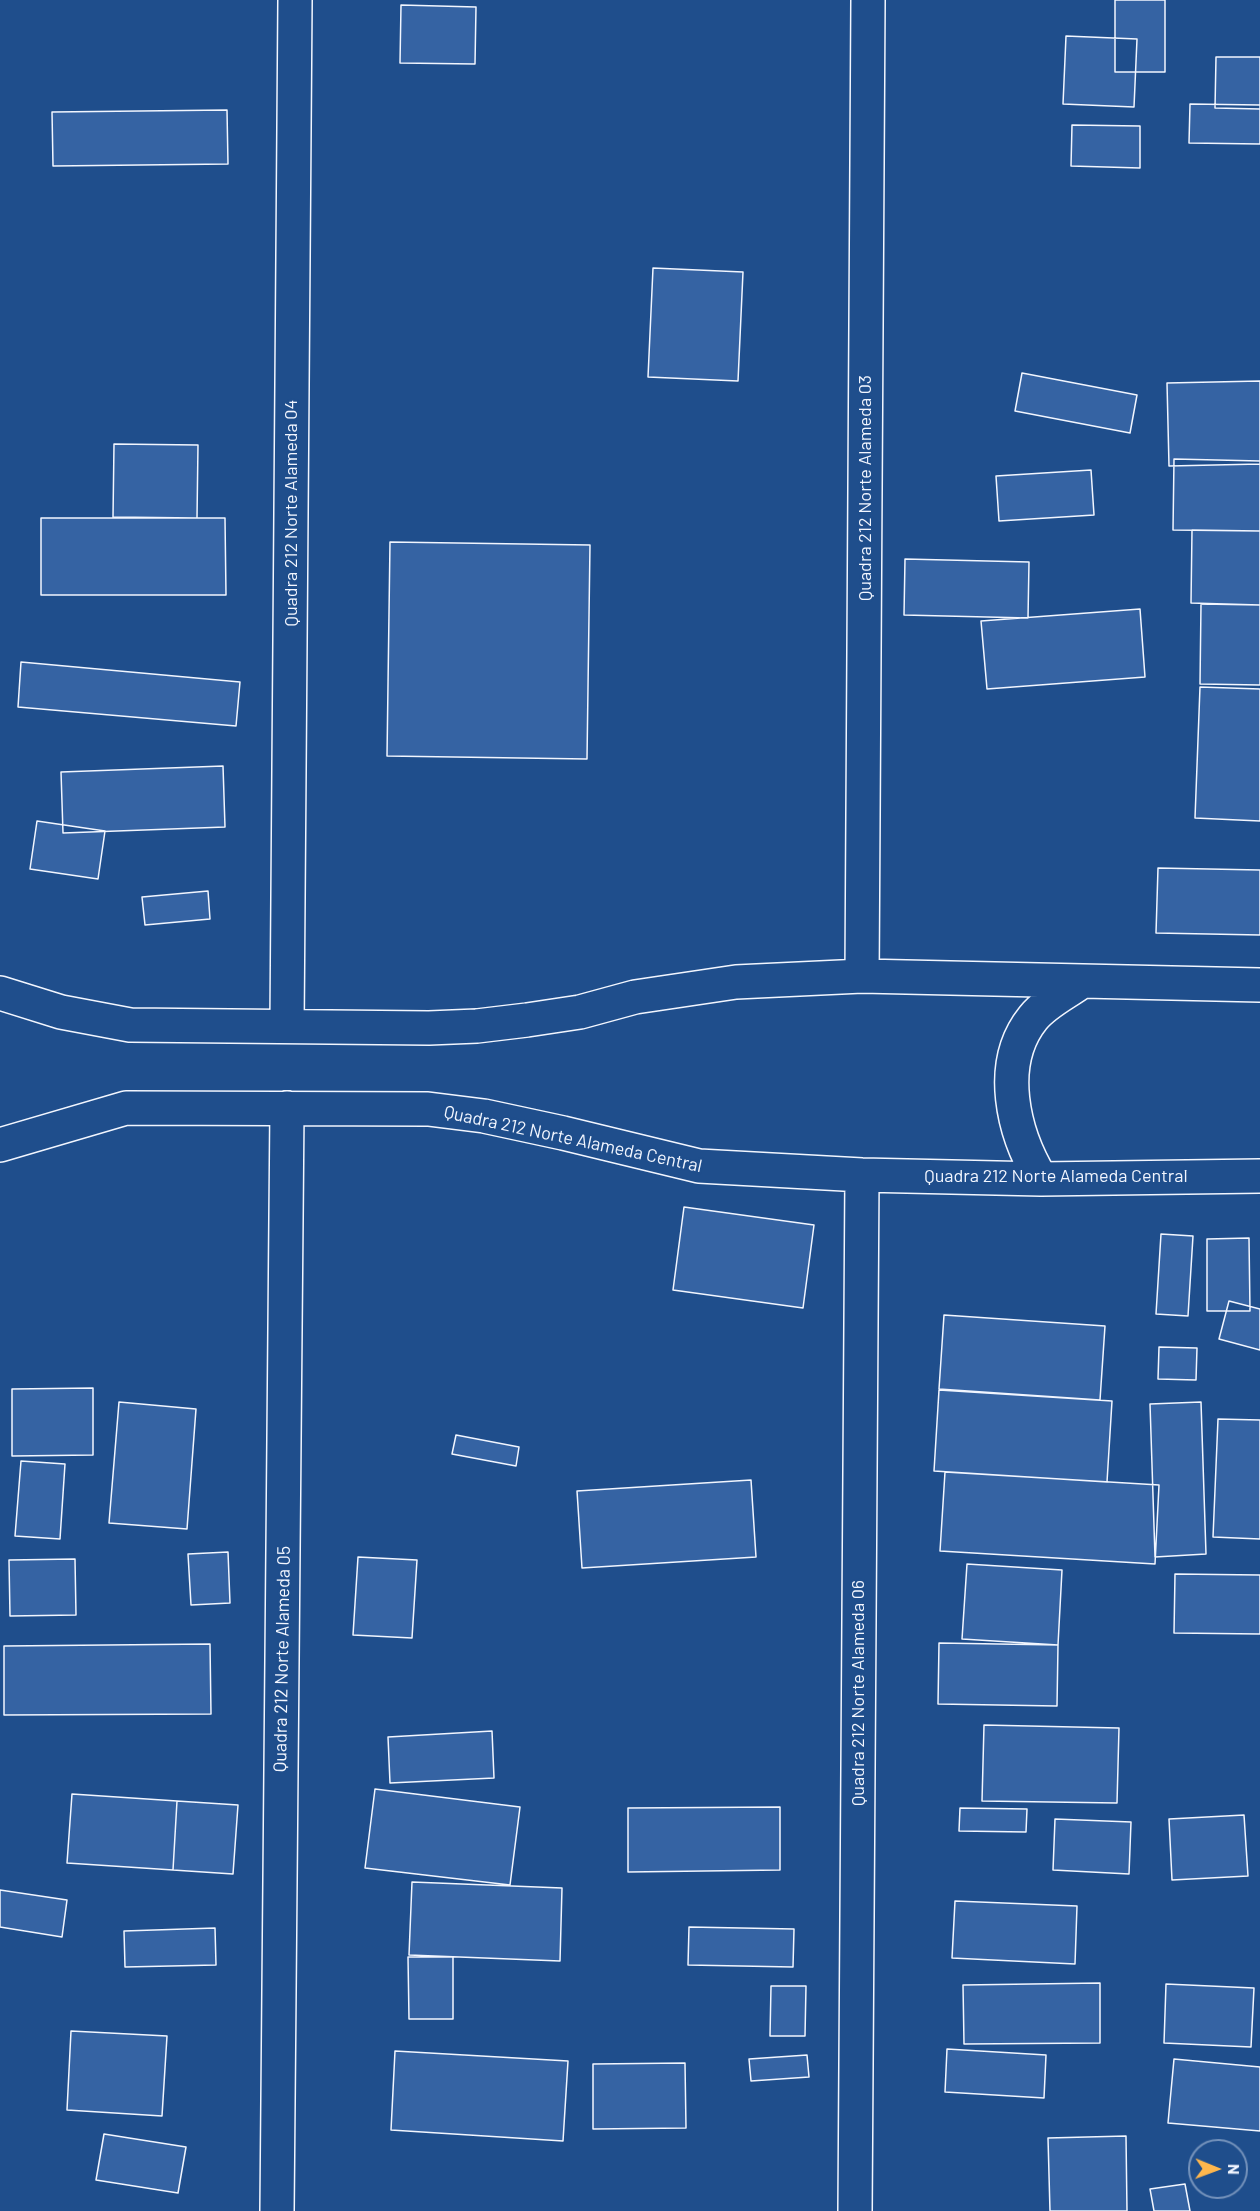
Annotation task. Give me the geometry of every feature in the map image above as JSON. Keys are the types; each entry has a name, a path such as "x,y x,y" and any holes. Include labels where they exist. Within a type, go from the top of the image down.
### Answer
{"street":[{"name":"Quadra 212 Norte Alameda 04","path":"287,1026 295,0"},
{"name":"Quadra 212 Norte Alameda 03","path":"862,975 868,0"},
{"path":"0,993 61,1012 130,1025 477,1026 580,1012 636,997 717,985 862,975 1081,982 1251,991"},
{"path":"1041,1179 1027,1156 1012,1103 1012,1076 1018,1044 1033,1018 1081,982"},
{"name":"Quadra 212 Norte Alameda 05","path":"277,2211 286,1107"},
{"name":"Quadra 212 Norte Alameda Central","path":"0,1145 126,1108 428,1109 484,1116 551,1130 699,1166 862,1175 1041,1179 1253,1168"},
{"name":"Quadra 212 Norte Alameda 06","path":"855,2211 862,1175"}],"building":[{"path":"1115,0 1165,0 1165,72 1115,72"},
{"path":"401,5 476,7 475,64 400,63"},
{"path":"1066,36 1137,39 1134,107 1063,104"},
{"path":"1216,57 1260,57 1260,109 1215,108"},
{"path":"1190,104 1260,105 1260,144 1189,143"},
{"path":"227,110 228,164 53,166 52,112"},
{"path":"1072,125 1140,126 1140,168 1071,166"},
{"path":"653,268 743,272 738,381 648,377"},
{"path":"1022,373 1137,395 1130,433 1015,411"},
{"path":"1260,381 1260,464 1169,466 1167,383"},
{"path":"114,444 198,445 197,518 113,517"},
{"path":"1174,459 1260,461 1260,531 1173,530"},
{"path":"1091,470 1094,515 999,521 996,476"},
{"path":"41,518 225,518 226,595 41,595"},
{"path":"1192,530 1260,531 1260,605 1191,603"},
{"path":"390,542 590,545 587,759 387,756"},
{"path":"905,559 1029,562 1028,618 904,615"},
{"path":"1201,604 1260,605 1260,685 1200,684"},
{"path":"1140,609 1145,677 987,689 981,621"},
{"path":"21,662 240,682 236,726 18,707"},
{"path":"1200,687 1260,689 1260,821 1195,818"},
{"path":"223,766 225,827 63,833 61,772"},
{"path":"37,821 105,831 98,879 30,869"},
{"path":"1158,868 1260,870 1260,935 1156,933"},
{"path":"208,891 210,919 145,925 142,897"},
{"path":"684,1207 814,1225 803,1308 673,1290"},
{"path":"1161,1234 1193,1236 1188,1316 1156,1314"},
{"path":"1249,1238 1250,1311 1207,1311 1207,1239"},
{"path":"1229,1301 1260,1309 1260,1350 1219,1339"},
{"path":"944,1315 1105,1326 1100,1400 939,1389"},
{"path":"1159,1347 1197,1348 1196,1380 1158,1379"},
{"path":"93,1388 93,1455 12,1456 12,1389"},
{"path":"939,1390 1112,1401 1107,1482 934,1471"},
{"path":"119,1402 196,1409 187,1529 109,1523"},
{"path":"1201,1402 1206,1554 1155,1557 1150,1404"},
{"path":"1218,1419 1260,1420 1260,1539 1213,1537"},
{"path":"456,1435 519,1447 516,1466 452,1454"},
{"path":"21,1461 65,1464 60,1539 15,1536"},
{"path":"945,1472 1159,1485 1155,1564 940,1551"},
{"path":"751,1480 756,1557 582,1568 577,1491"},
{"path":"228,1552 230,1603 191,1605 188,1554"},
{"path":"358,1557 417,1560 412,1638 353,1635"},
{"path":"75,1559 76,1615 10,1616 9,1560"},
{"path":"967,1564 1062,1570 1058,1645 962,1639"},
{"path":"1175,1574 1260,1575 1260,1634 1174,1633"},
{"path":"939,1643 1058,1645 1057,1706 938,1704"},
{"path":"210,1644 211,1714 4,1715 4,1646"},
{"path":"984,1725 1119,1728 1117,1803 982,1801"},
{"path":"492,1731 494,1778 390,1783 388,1737"},
{"path":"375,1789 520,1807 510,1885 365,1868"},
{"path":"72,1794 177,1801 173,1870 67,1863"},
{"path":"177,1801 238,1805 233,1874 173,1870"},
{"path":"780,1807 780,1870 628,1872 628,1808"},
{"path":"960,1808 1027,1809 1026,1832 959,1831"},
{"path":"1244,1815 1248,1876 1172,1880 1169,1819"},
{"path":"1055,1819 1131,1822 1129,1874 1053,1870"},
{"path":"412,1882 562,1888 560,1961 409,1955"},
{"path":"0,1890 67,1900 62,1937 0,1927"},
{"path":"955,1901 1077,1906 1075,1964 952,1958"},
{"path":"689,1927 794,1929 793,1967 688,1965"},
{"path":"215,1928 216,1965 125,1967 124,1931"},
{"path":"408,1957 453,1957 453,2019 409,2019"},
{"path":"1100,1983 1100,2043 964,2044 963,1985"},
{"path":"1166,1984 1254,1988 1251,2047 1164,2043"},
{"path":"771,1986 806,1986 805,2036 770,2036"},
{"path":"71,2031 167,2036 162,2116 67,2110"},
{"path":"947,2049 1046,2055 1044,2098 945,2092"},
{"path":"395,2051 568,2061 563,2141 391,2130"},
{"path":"807,2055 809,2077 751,2081 749,2059"},
{"path":"1174,2059 1260,2067 1260,2131 1168,2123"},
{"path":"685,2063 686,2128 593,2129 593,2064"},
{"path":"104,2134 186,2147 178,2193 96,2180"},
{"path":"1126,2136 1127,2211 1050,2211 1048,2138"},
{"path":"1185,2184 1190,2211 1154,2211 1150,2189"}]}
